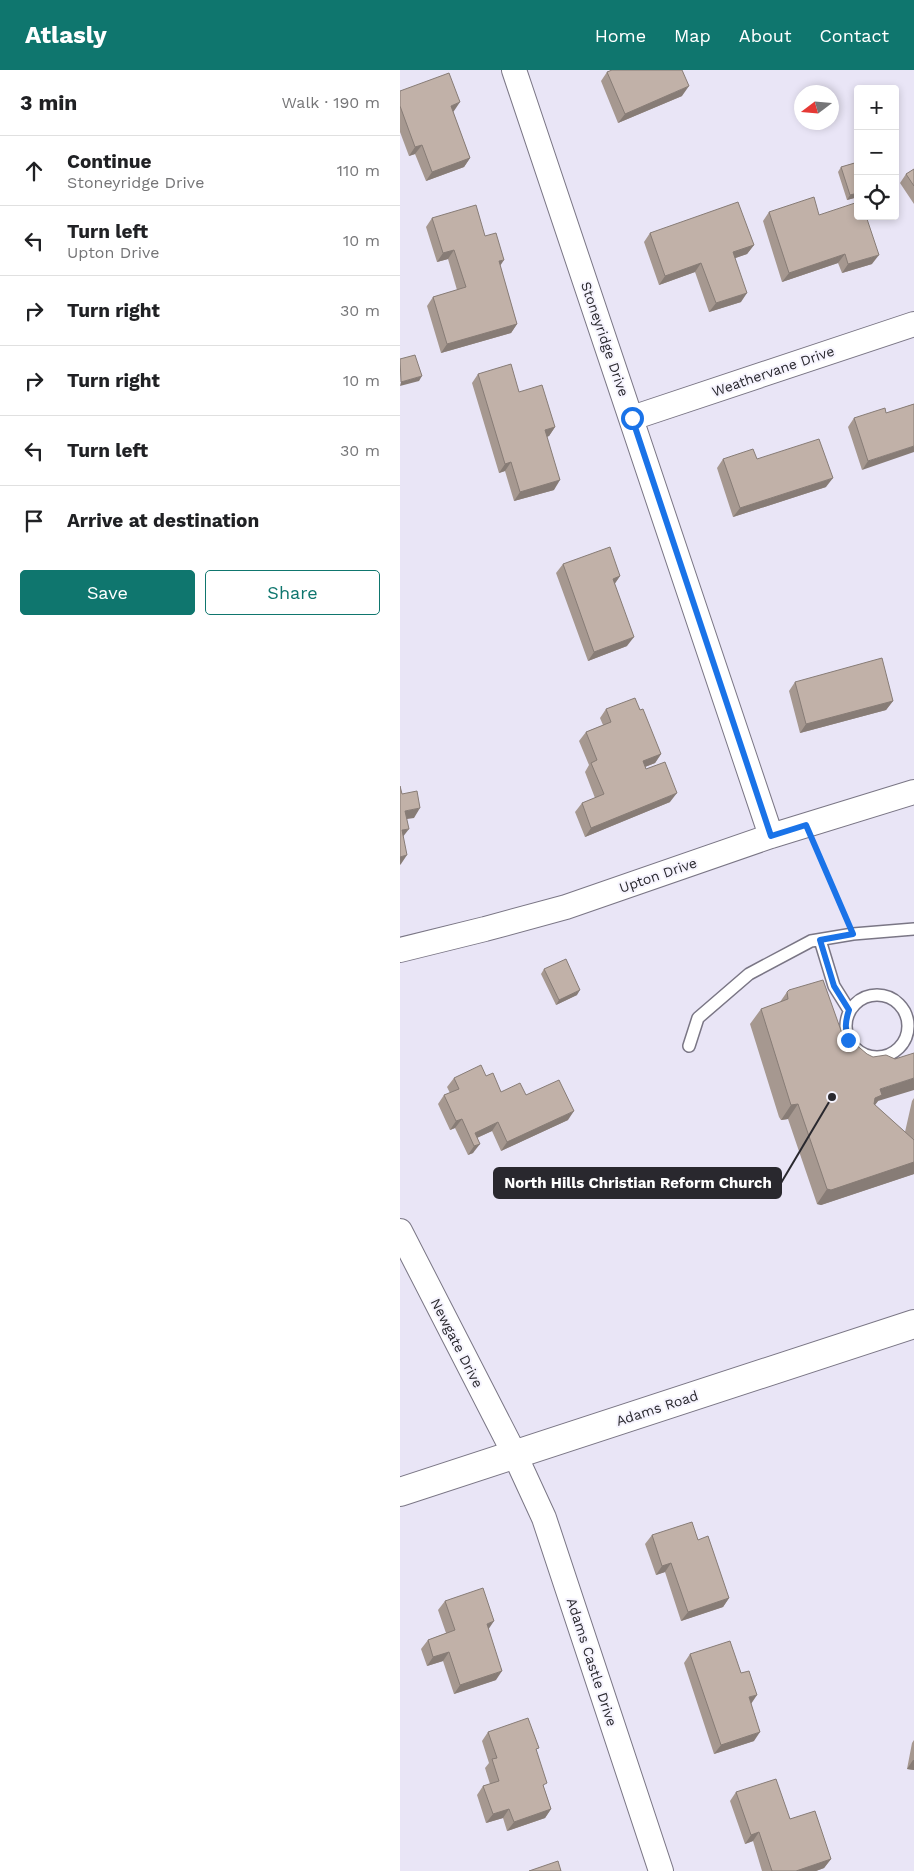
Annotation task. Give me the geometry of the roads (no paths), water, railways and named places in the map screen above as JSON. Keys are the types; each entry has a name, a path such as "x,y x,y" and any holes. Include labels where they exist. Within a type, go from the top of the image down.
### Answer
{"street":[{"name":"Stoneyridge Drive","path":"514,70 771,836"},
{"name":"Weathervane Drive","path":"632,418 914,324"},
{"name":"Upton Drive","path":"400,950 566,907 771,836 914,792"},
{"name":"Newgate Drive","path":"400,1231 515,1455"},
{"name":"Adams Road","path":"400,1492 914,1324"},
{"name":"Adams Castle Drive","path":"515,1455 544,1518 661,1871"}],"lane":[{"path":"689,1046 698,1018 749,974 811,941 853,934 914,929"},
{"path":"820,940 834,986 849,1010"},
{"path":"876,994 896,1001 903,1009 907,1019 908,1030 900,1048 892,1054 872,1057 854,1048 848,1040 845,1031 845,1021 849,1010 865,996 876,994"}],"place":[{"name":"North Hills Christian Reform Church","path":"832,1097"}]}
